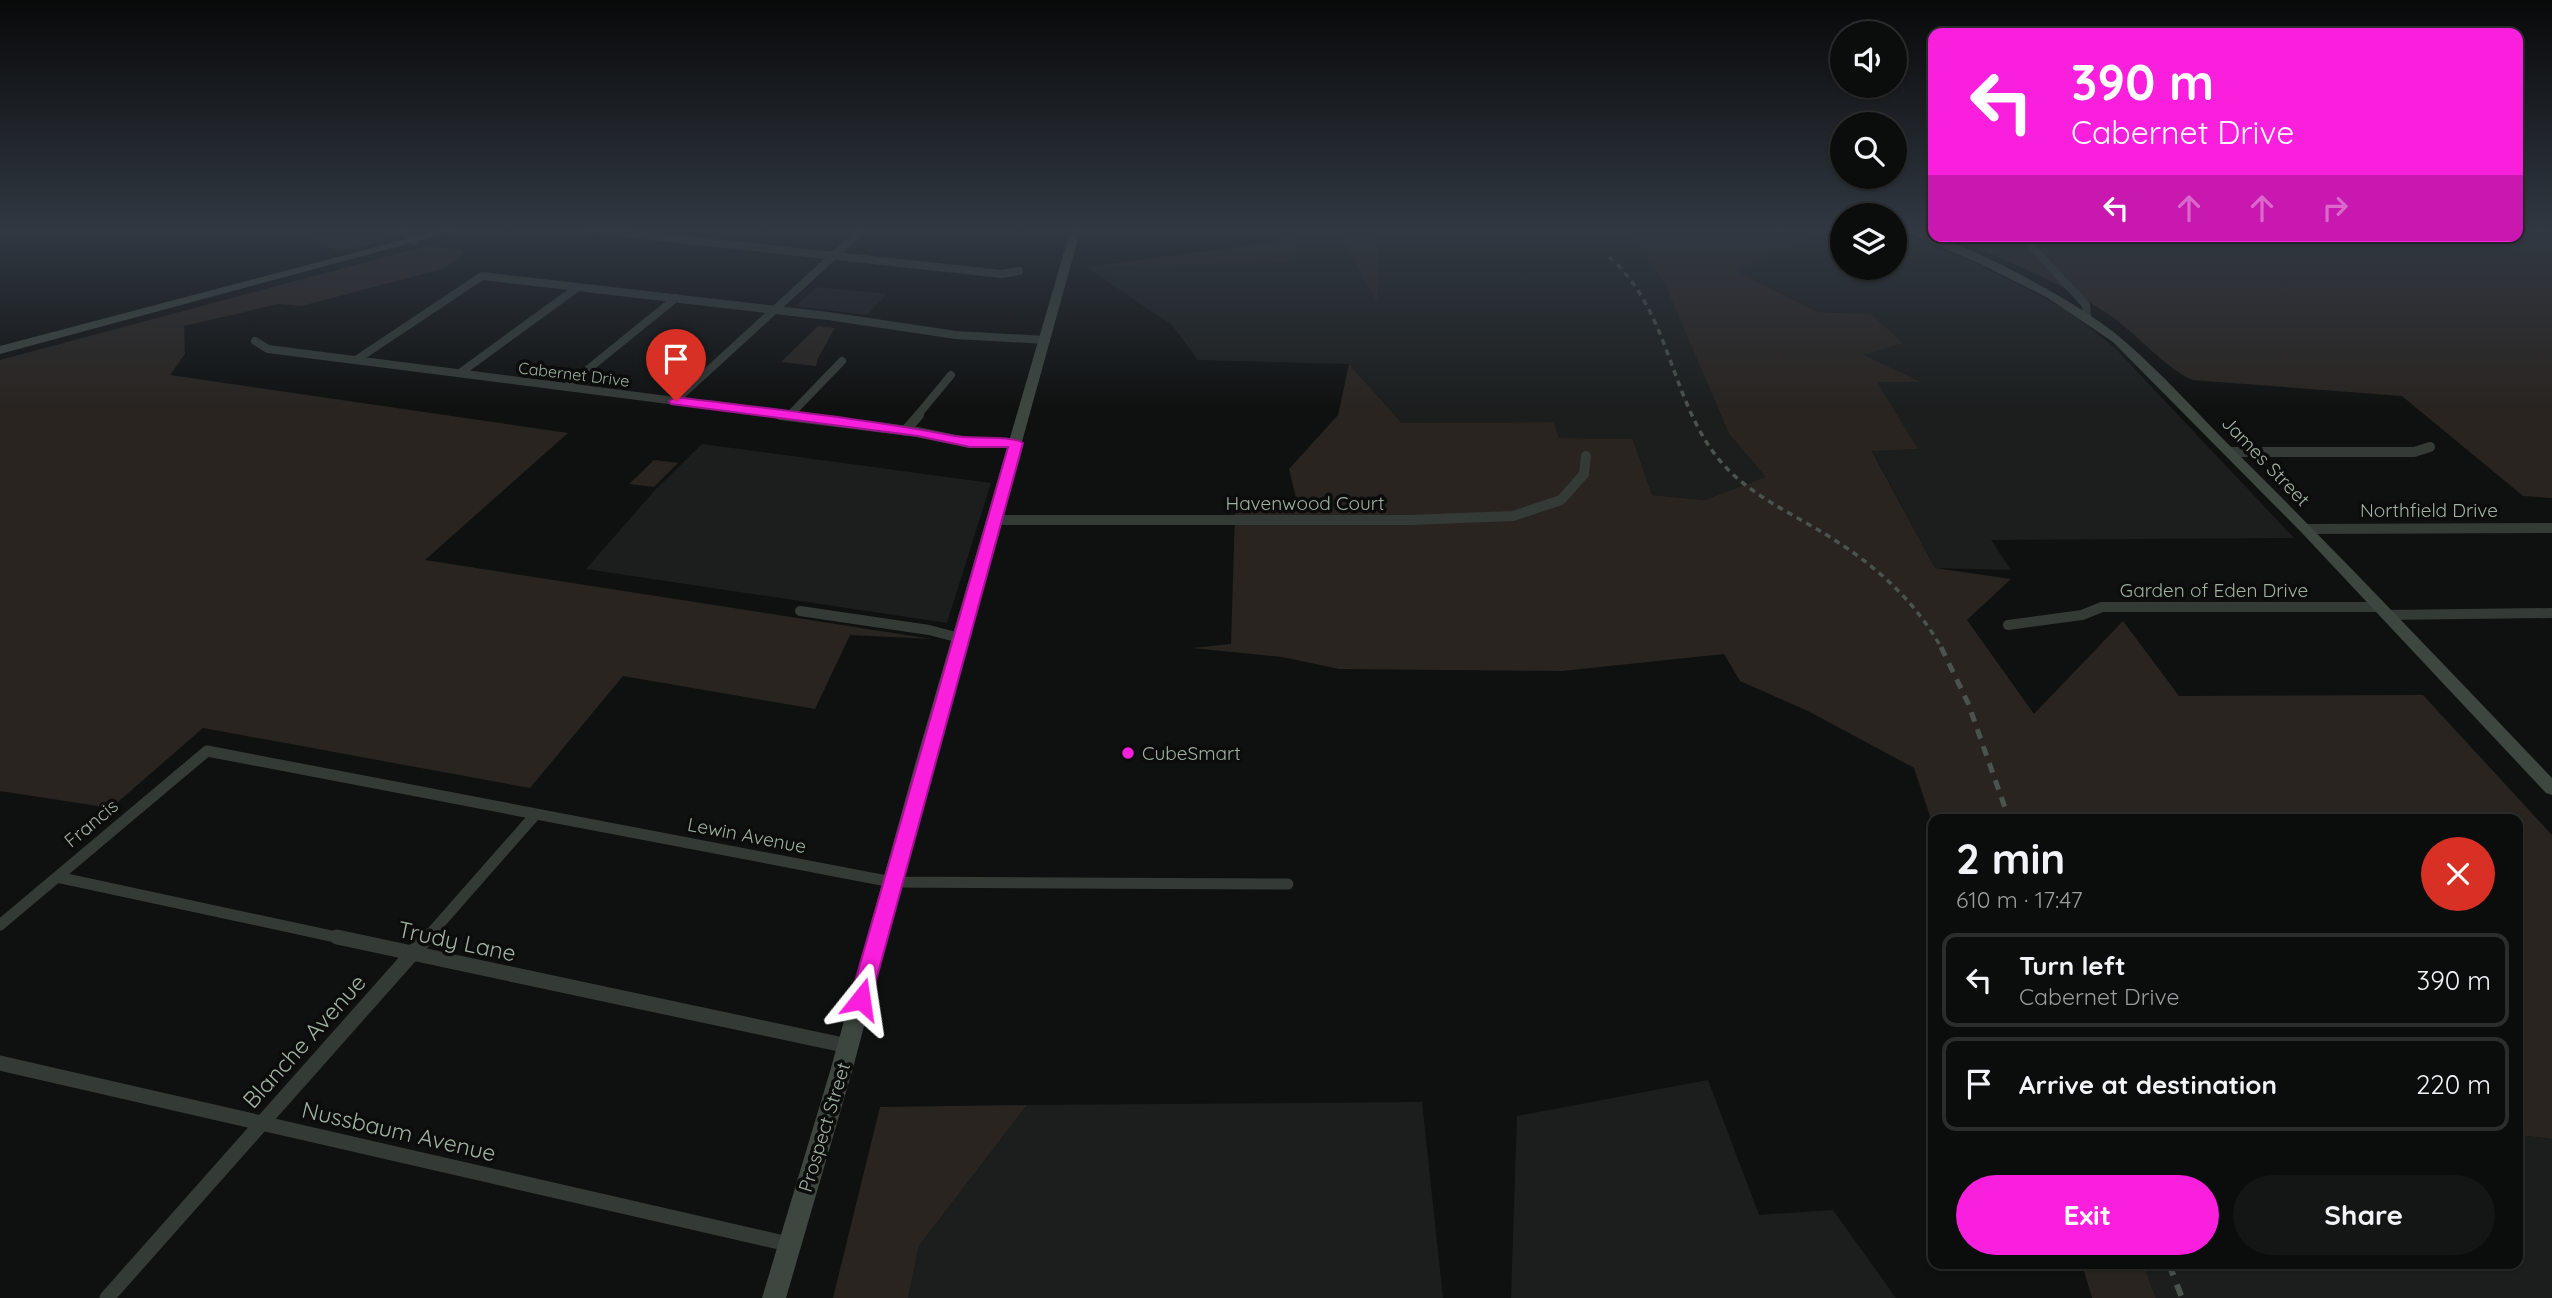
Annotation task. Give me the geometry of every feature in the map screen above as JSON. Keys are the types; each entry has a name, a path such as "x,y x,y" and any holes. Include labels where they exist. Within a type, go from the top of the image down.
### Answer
{"street":[{"path":"0,351 235,289"},
{"path":"356,360 463,289"},
{"path":"460,373 576,289"},
{"path":"592,289 956,335 1046,340"},
{"path":"676,401 800,289"},
{"name":"Prospect Street","path":"774,1298 848,1046 1060,289"},
{"name":"James Street","path":"2037,289 2087,317 2117,340 2306,529 2552,789"},
{"path":"2071,289 2086,305 2087,317"},
{"path":"566,387 676,298"},
{"name":"Cabernet Drive","path":"255,341 268,349 905,431 970,443 1016,443"},
{"path":"789,416 842,361"},
{"path":"905,431 951,375"},
{"path":"2231,452 2414,452 2430,447"},
{"name":"Havenwood Court","path":"993,520 1396,520 1513,516 1561,500 1584,474 1586,456"},
{"name":"Northfield Drive","path":"2306,529 2552,527"},
{"name":"Garden of Eden Drive","path":"2008,625 2082,615 2102,607 2552,613"},
{"path":"800,611 929,630 960,638"},
{"name":"Lewin Avenue","path":"207,751 892,882 1288,884"},
{"name":"Francis","path":"0,925 207,751"},
{"name":"Blanche Avenue","path":"107,1298 535,815"},
{"name":"Trudy Lane","path":"57,877 848,1046"},
{"name":"Nussbaum Avenue","path":"0,1063 788,1244"}],"shaded area":[{"path":"267,289 368,289 302,306 278,304 184,326 185,354 170,375 568,433 425,560 932,639 850,635 815,709 623,676 530,788 203,728 111,808 0,791 0,360"},
{"path":"815,289 887,294 867,315 795,306"},
{"path":"1118,289 1370,289 1378,302 1378,289 1668,289 1729,434 1767,477 1704,500 1652,495 1633,439 1559,438 1554,422 1402,423 1349,364 1198,360 1172,325"},
{"path":"1370,289 1378,289 1378,304"},
{"path":"1667,289 1771,289 1818,312 1871,314 1903,343 1864,355 1921,382 1877,382 1918,449 1872,451 1935,568 2011,579 1967,620 2034,714 2123,621 2179,696 2423,695 2552,835 2552,1139 2523,1136 2523,814 1929,814 1914,768 1810,712 1740,681 1724,654 1562,671 1339,669 1282,657 1192,648 1231,644 1235,512 1299,510 1289,469 1338,415 1349,364 1402,423 1554,422 1559,438 1633,439 1652,495 1704,500 1766,477 1729,434"},
{"path":"1771,289 2026,289 2067,310 2115,348 2294,538 1991,540 2011,570 1935,568 1872,450 1917,449 1876,382 1919,382 1863,355 1902,342 1871,314 1819,312"},
{"path":"2064,289 2552,289 2552,498 2523,496 2402,396 2192,380 2170,366 2108,314"},
{"path":"818,326 835,328 816,366 781,362"},
{"path":"702,444 991,483 947,623 586,569 655,490"},
{"path":"654,460 678,463 654,487 629,484"},
{"path":"1708,1080 1759,1215 1833,1210 1896,1298 1511,1298 1517,1116"},
{"path":"1422,1102 1443,1298 908,1298 919,1246 1027,1105"},
{"path":"1027,1105 919,1246 908,1298 833,1298 880,1107"},
{"path":"2523,1136 2552,1139 2552,1298 2156,1298 2145,1269 2523,1269"},
{"path":"2083,1269 2145,1269 2156,1298 2092,1298"}],"railway":[{"path":"1636,289 1657,327 1701,433 1728,470 1754,491 1825,534 1876,570 1919,614 1942,649"},
{"path":"1942,649 1968,703 2007,814"},
{"path":"2171,1269 2182,1298"}],"place":[{"name":"CubeSmart","path":"1128,753"}],"route":[{"path":"676,401 918,432 970,443 1016,443 923,768 861,999"}]}
